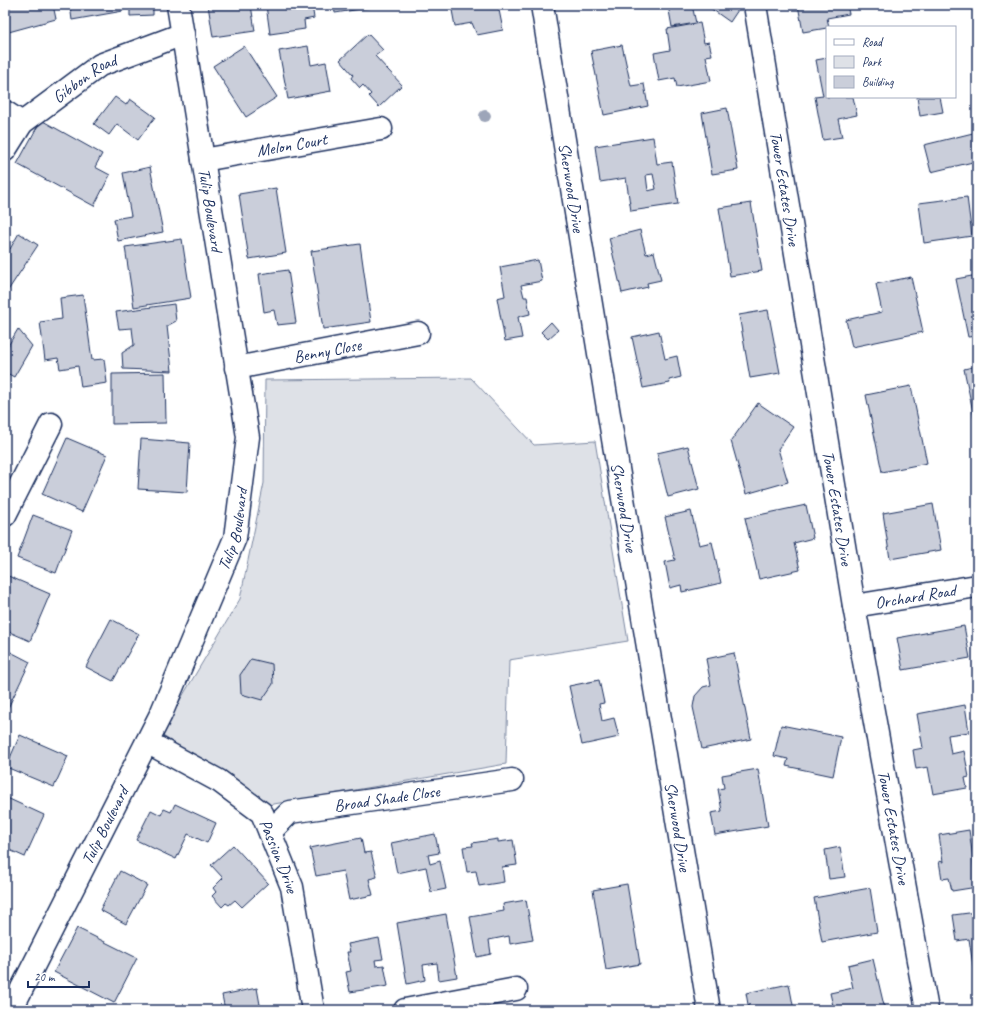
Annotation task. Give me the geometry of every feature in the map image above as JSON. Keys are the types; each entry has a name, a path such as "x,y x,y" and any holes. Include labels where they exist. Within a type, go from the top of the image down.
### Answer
{"street":[{"name":"Tulip Boulevard","path":"10,1010 161,714 235,538 248,437 178,5"},
{"name":"Sherwood Drive","path":"542,5 709,1010"},
{"name":"Tower Estates Drive","path":"755,5 854,606 926,1010"},
{"name":"Gibbon Road","path":"5,150 14,117 100,65 183,34"},
{"name":"Melon Court","path":"203,160 381,129"},
{"name":"Benny Close","path":"236,368 418,333"},
{"path":"5,515 51,424"},
{"name":"Orchard Road","path":"854,606 977,586"},
{"name":"Passion Drive","path":"147,742 219,781 262,813 292,887 313,1010"},
{"name":"Broad Shade Close","path":"270,832 290,812 512,780"},
{"path":"405,1010 516,989"}],"green space":[{"path":"471,378 534,445 595,441 628,641 509,660 506,764 268,805 160,734 240,599 264,483 265,380"}],"building":[{"path":"5,5 53,5 56,19 5,33"},
{"path":"70,5 122,5 123,11 72,20"},
{"path":"130,5 153,5 153,15 130,16"},
{"path":"208,5 251,5 255,31 213,37"},
{"path":"266,5 312,5 314,18 304,20 305,29 270,34"},
{"path":"334,5 387,5 335,13"},
{"path":"451,5 498,5 503,30 477,35 472,23 455,26"},
{"path":"668,5 692,5 696,23 672,27"},
{"path":"706,5 730,5 738,10 730,22"},
{"path":"798,5 847,5 849,14 827,18 829,26 826,26 826,28 803,32"},
{"path":"700,23 704,43 709,42 712,55 706,56 711,81 677,87 675,78 659,81 654,53 670,50 667,29"},
{"path":"368,34 383,50 375,56 402,85 379,107 369,96 371,94 363,85 360,88 351,78 353,75 340,60"},
{"path":"622,45 631,86 644,84 648,106 604,115 591,51"},
{"path":"244,46 277,97 246,117 213,66"},
{"path":"308,46 311,65 326,62 331,91 288,99 279,51"},
{"path":"826,58 826,98 853,98 857,115 838,119 842,137 823,140 815,97 823,96 816,60"},
{"path":"115,97 126,105 130,99 155,117 138,140 117,124 109,135 94,124"},
{"path":"917,98 940,98 943,112 920,116"},
{"path":"727,108 738,170 712,174 702,113"},
{"path":"41,120 102,154 95,167 110,175 94,206 17,164"},
{"path":"977,132 977,161 931,172 924,145"},
{"path":"653,137 657,164 672,162 678,204 631,211 626,178 600,182 595,146","holes":["653,174 656,189 648,191 646,175"]},
{"path":"150,167 163,232 118,241 114,219 131,216 123,173"},
{"path":"276,188 286,253 249,259 239,194"},
{"path":"967,197 972,236 924,243 919,203"},
{"path":"751,203 762,271 730,276 719,208"},
{"path":"640,230 646,254 654,252 661,280 647,283 648,287 622,293 609,238"},
{"path":"19,233 38,245 5,295 5,246 10,249"},
{"path":"182,239 191,298 134,307 125,247"},
{"path":"360,244 371,322 323,329 311,251"},
{"path":"538,260 542,281 521,285 524,297 527,297 530,314 518,317 522,338 505,341 497,298 505,296 500,267"},
{"path":"288,270 296,323 277,325 274,310 264,312 259,274"},
{"path":"977,275 977,336 968,337 956,279"},
{"path":"911,277 923,332 852,347 846,320 882,312 876,284"},
{"path":"83,295 92,360 104,359 107,383 81,387 78,366 60,369 58,358 45,360 40,322 62,319 60,298"},
{"path":"174,304 176,321 167,326 172,371 123,369 122,353 134,345 132,328 119,329 116,312"},
{"path":"768,310 780,373 750,378 739,315"},
{"path":"551,322 558,330 548,339 541,332"},
{"path":"18,329 32,346 14,377 5,372 5,351"},
{"path":"659,331 665,359 677,356 681,377 669,380 670,383 643,388 632,337"},
{"path":"977,366 977,431 964,369"},
{"path":"165,373 166,423 112,424 112,374"},
{"path":"911,386 927,463 882,472 866,395"},
{"path":"758,403 793,427 778,449 788,482 746,494 731,441"},
{"path":"67,438 107,455 82,512 42,494"},
{"path":"141,439 190,443 187,492 138,489"},
{"path":"688,446 699,489 668,497 657,453"},
{"path":"933,504 941,550 890,559 883,513"},
{"path":"806,505 813,538 794,543 800,570 759,579 745,518"},
{"path":"691,511 699,545 712,542 721,583 682,592 681,585 670,588 665,562 675,560 665,517"},
{"path":"33,515 72,530 56,573 17,558"},
{"path":"6,575 50,594 30,641 5,630"},
{"path":"111,619 139,634 113,681 86,667"},
{"path":"964,626 970,658 903,670 897,638"},
{"path":"5,649 30,662 7,710 5,709"},
{"path":"734,653 751,739 702,749 693,707 695,696 703,687 711,685 706,659"},
{"path":"251,659 272,664 273,684 262,700 241,694 240,675"},
{"path":"599,680 604,703 599,704 602,721 614,718 619,737 582,745 569,686"},
{"path":"965,705 969,732 948,735 951,754 964,751 969,777 965,778 967,788 933,794 928,767 916,769 913,750 923,748 917,714"},
{"path":"781,725 841,737 833,776 786,766 788,759 774,756"},
{"path":"20,735 68,756 54,787 6,767"},
{"path":"758,769 768,826 715,835 711,813 722,811 718,789 724,788 722,775"},
{"path":"5,797 44,815 25,857 5,848"},
{"path":"175,804 216,823 207,843 188,834 176,859 136,840 151,810 161,815 164,809 171,812"},
{"path":"969,830 977,887 952,891 949,878 942,879 939,861 943,862 939,835"},
{"path":"435,834 439,853 428,855 430,864 440,861 446,889 431,892 426,867 397,873 391,843"},
{"path":"361,838 364,853 371,852 377,877 369,879 373,895 349,900 343,871 316,876 310,848"},
{"path":"498,839 498,842 513,840 517,865 502,867 504,882 479,886 476,871 467,872 463,847 473,846 472,843"},
{"path":"233,845 268,883 242,907 235,900 229,905 226,903 222,907 212,896 216,892 213,888 223,878 211,865"},
{"path":"840,847 845,877 829,879 825,850"},
{"path":"120,871 147,885 126,924 100,910"},
{"path":"627,884 640,964 606,970 593,890"},
{"path":"870,888 877,932 822,942 814,898"},
{"path":"526,900 533,940 510,944 509,936 489,940 491,954 477,957 470,917 504,911 503,904"},
{"path":"977,912 977,992 969,939 957,941 953,915"},
{"path":"446,914 457,977 439,980 437,963 423,965 425,980 407,984 397,923"},
{"path":"77,928 137,958 114,1003 54,972"},
{"path":"379,938 383,959 375,960 376,966 384,965 388,986 350,992 346,972 351,971 347,952 350,952 348,944"},
{"path":"873,959 885,1010 834,1010 830,993 853,988 848,965"},
{"path":"789,984 794,1010 749,1010 746,993"},
{"path":"257,988 261,1010 225,1010 222,995"}]}
